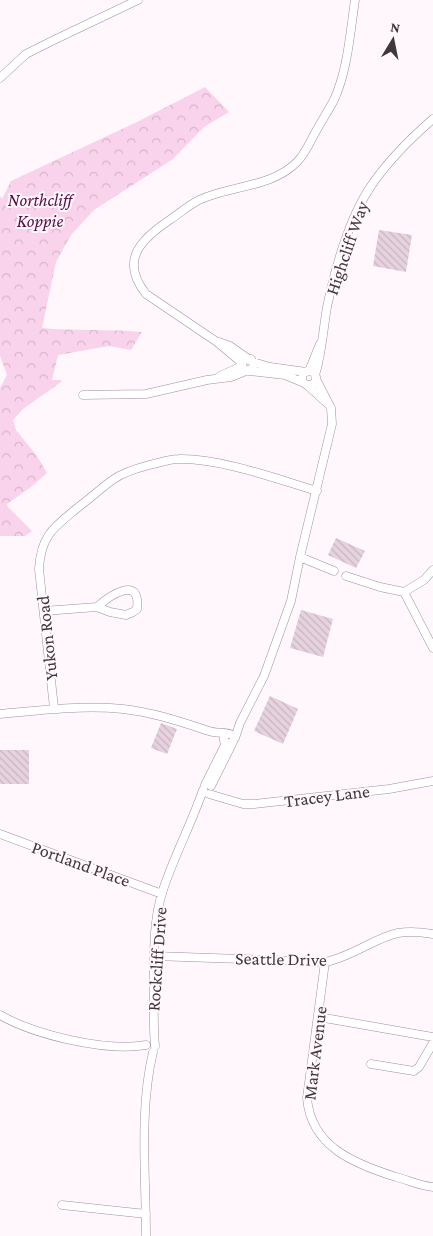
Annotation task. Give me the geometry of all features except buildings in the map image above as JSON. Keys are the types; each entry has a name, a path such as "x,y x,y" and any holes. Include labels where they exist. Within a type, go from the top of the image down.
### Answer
{"street":[{"path":"0,78 31,52 138,0"},
{"path":"330,405 305,384 285,375 247,365 230,346 218,342 146,294 139,285 133,265 141,243 150,232 199,200 280,176 299,160 334,99 342,78 355,0"},
{"name":"Highcliff Way","path":"305,384 302,378 311,374 320,360 321,342 334,280 358,209 379,175 405,145 433,119"},
{"path":"83,395 146,394 231,377 247,365 311,374"},
{"path":"305,384 315,383 311,374"},
{"path":"311,374 330,405 332,424 300,557 334,571"},
{"name":"Yukon Road","path":"54,708 39,568 40,553 50,532 115,478 138,468 169,460 197,460 317,491"},
{"name":"Rockcliff Drive","path":"146,1236 145,1108 149,1048 153,1029 154,956 157,917 162,894 174,860 198,805 208,790 229,739 240,724 264,676 291,601 300,557"},
{"path":"346,576 380,587 404,592 424,580 433,570"},
{"path":"44,611 97,607 126,615 137,609 136,594 132,591 121,590 114,593 97,607"},
{"path":"404,592 433,648"},
{"path":"0,714 54,708 96,707 124,709 182,722 229,739"},
{"name":"Tracey Lane","path":"208,790 243,804 254,804 389,789 433,781"},
{"name":"Portland Place","path":"0,834 162,894"},
{"name":"Seattle Drive","path":"154,956 325,962 351,954 396,934 418,932 433,934"},
{"name":"Mark Avenue","path":"325,962 308,1098 308,1110 316,1130 336,1150 364,1166 433,1187"},
{"path":"0,1015 12,1022 89,1043 149,1048"},
{"path":"319,1017 433,1037"},
{"path":"371,1064 414,1071 419,1067 433,1043"},
{"path":"62,1205 146,1214"}],"green space":[{"name":"Northcliff Koppie","path":"205,87 229,112 204,127 173,159 94,210 71,235 56,262 42,328 142,332 131,350 109,346 58,355 52,380 61,380 61,382 23,409 13,420 16,430 37,456 47,473 7,504 32,531 25,536 0,536 0,388 7,375 0,356 0,196 2,199 11,181 137,122"}]}
